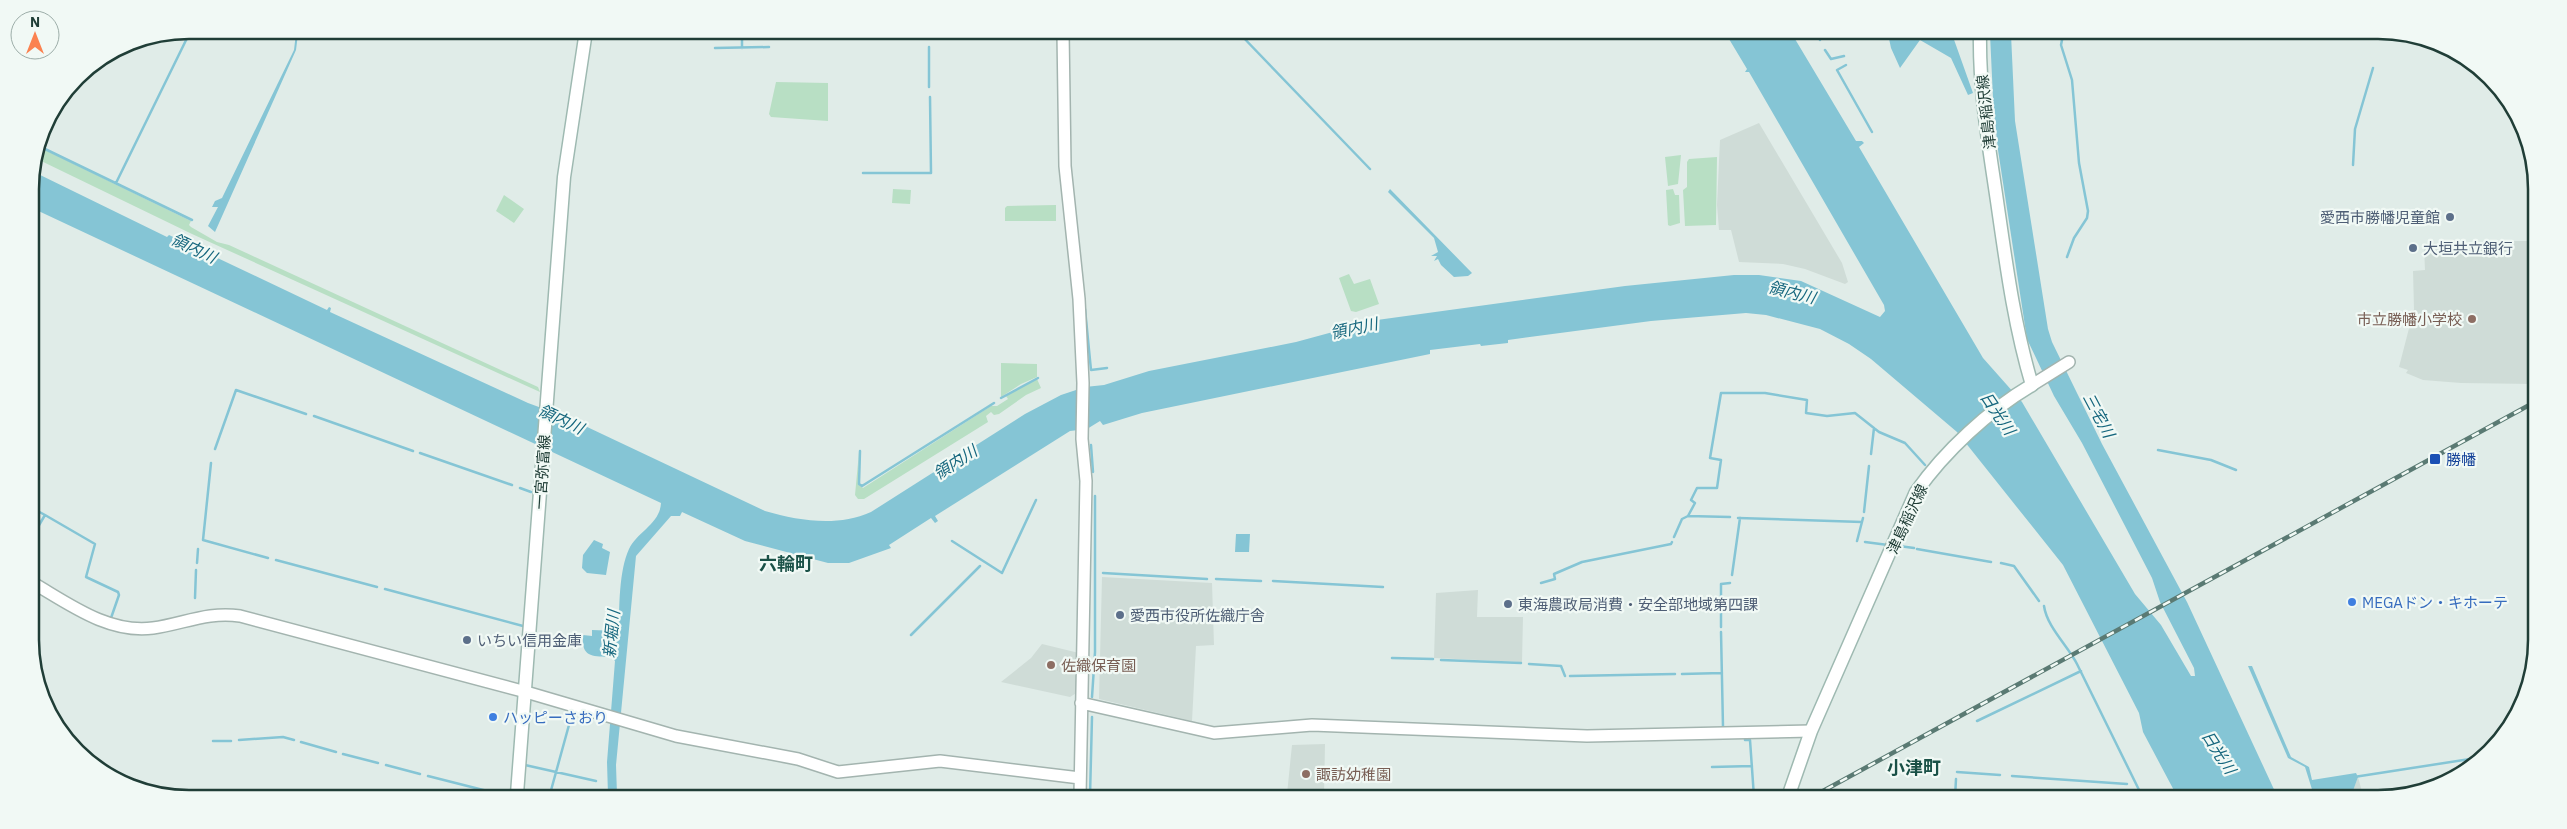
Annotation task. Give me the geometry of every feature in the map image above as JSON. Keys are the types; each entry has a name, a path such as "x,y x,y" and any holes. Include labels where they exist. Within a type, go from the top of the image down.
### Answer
{"main road":[{"name":"一宮弥富線","path":"518,790 564,177 585,39"},
{"name":"津島稲沢線","path":"1790,790 1811,731 1916,492 1936,465 1956,444 2019,393 2036,382 2023,354 2006,260 1983,105 1980,39"}],"street":[{"path":"1063,39 1065,166 1078,299 1083,383 1082,436 1086,481 1080,790"},
{"path":"2036,382 2069,362"},
{"path":"39,587 112,626 132,630 152,628 208,615 225,614 526,692 605,717 676,736 798,759 838,772 940,761 1080,778"},
{"path":"1082,703 1214,733 1312,725 1587,736 1811,731"}],"shaded area":[{"path":"1759,123 1842,263 1848,282 1845,284 1805,269 1783,264 1739,262 1731,230 1719,230 1717,205 1720,140"},
{"name":"市立勝幡小学校","path":"2497,241 2528,241 2528,384 2461,383 2423,380 2406,373 2408,370 2399,367 2414,309 2413,271 2425,270 2424,246 2426,243 2496,244"},
{"path":"1102,577 1212,583 1214,645 1196,646 1192,721 1099,699"},
{"path":"1478,590 1477,617 1523,617 1522,662 1434,658 1436,593"},
{"name":"佐織保育園","path":"1042,644 1079,653 1078,692 1070,697 1001,682 1031,658"},
{"name":"諏訪幼稚園","path":"1325,744 1324,790 1287,790 1292,745"},
{"path":"2358,777 2362,790 2353,790"}],"green space":[{"path":"776,82 828,83 828,121 771,117 769,114"},
{"path":"44,150 191,221 189,225 191,227 217,242 229,245 538,387 540,392 192,234 42,161"},
{"path":"1681,155 1678,184 1668,186 1665,157"},
{"path":"1717,157 1716,225 1685,226 1683,190 1687,187 1687,162 1689,159"},
{"path":"893,189 911,190 910,204 892,203"},
{"path":"1673,189 1675,195 1679,195 1680,223 1670,226 1668,225 1666,190"},
{"path":"504,195 524,209 514,223 496,211"},
{"path":"1056,205 1056,221 1005,221 1005,208 1007,206"},
{"path":"1349,274 1354,284 1370,279 1379,304 1356,312 1351,311 1339,278"},
{"path":"1001,363 1037,364 1037,377 1021,384 1001,397"},
{"path":"1037,379 1041,388 1026,395 999,414 994,415 991,412 986,416 988,422 864,499 858,499 855,495 859,452 858,484 863,488 991,406 997,406 1008,399 1006,396"}],"water":[{"path":"295,39 297,39 296,50 215,232 208,226 218,207 212,207 215,201 222,198 294,50"},
{"path":"1729,39 1795,39 1856,141 1864,143 1859,147 1983,358 2022,402 2135,594 2161,625 2191,676 2195,676 2194,668 2160,602 2152,578 2082,443 2054,396 2027,339 1998,150 1993,102 1990,102 1990,99 1993,98 1990,39 2011,39 2015,121 2048,329 2052,342 2102,444 2187,602 2274,790 2174,790 2143,732 2139,713 2063,565 1957,432 1871,359 1849,344 1820,329 1766,315 1746,313 1651,321 1508,340 1508,343 1481,346 1480,344 1430,350 1430,354 1142,413 1103,425 1100,421 1087,429 1070,431 935,516 938,521 935,523 931,518 889,545 891,548 849,563 828,563 745,541 682,512 680,516 671,516 636,556 616,765 617,790 608,790 607,762 615,661 611,657 594,656 586,652 583,635 592,636 592,630 619,631 620,590 626,558 633,543 657,517 661,503 39,211 40,175 167,237 169,235 327,310 329,307 331,308 330,312 528,403 566,417 765,511 805,520 845,520 871,512 1025,414 1061,395 1085,387 1104,385 1149,371 1296,342 1377,320 1625,286 1734,275 1759,275 1801,281 1880,317 1885,311 1884,305 1749,72 1745,72 1747,69"},
{"path":"1889,39 1954,39 1973,93 1968,95 1951,58 1920,40 1900,68"},
{"path":"1390,189 1472,273 1468,276 1454,277 1441,265 1438,259 1434,261 1437,256 1431,256 1438,252 1434,238 1388,192"},
{"path":"1236,534 1250,534 1249,552 1235,552"},
{"path":"594,540 603,544 602,548 610,552 606,575 587,573 582,568 583,555"},
{"path":"2248,666 2252,666 2291,757 2309,767 2312,780 2356,773 2358,777 2353,790 2312,790 2305,767 2288,758"}],"waterway":[{"path":"116,183 187,39"},
{"path":"742,39 742,48"},
{"path":"1245,39 1370,169"},
{"path":"2062,39 2061,45 2072,80 2079,163 2088,211 2087,218 2074,238 2067,257"},
{"path":"715,48 769,47"},
{"path":"929,47 929,87"},
{"path":"1825,50 1831,59 1844,56"},
{"path":"1846,65 1837,70 1872,132"},
{"path":"2353,165 2355,129 2373,68"},
{"path":"863,173 931,173 930,97"},
{"path":"45,149 192,220"},
{"path":"1085,309 1091,370 1107,368"},
{"path":"1001,398 1038,378"},
{"path":"215,449 236,390 306,414"},
{"path":"1688,516 1695,503 1691,500 1697,488 1717,488 1721,460 1710,458 1721,393 1765,393 1807,400 1806,413 1827,416 1855,413 1879,432 1905,443 1925,465"},
{"path":"860,451 859,484 862,486 994,403"},
{"path":"314,416 413,451"},
{"path":"1871,454 1874,428"},
{"path":"1091,445 1093,472"},
{"path":"2158,450 2211,460 2236,470"},
{"path":"420,453 512,485"},
{"path":"211,463 203,540 268,558"},
{"path":"1864,512 1869,466"},
{"path":"520,488 531,492"},
{"path":"1092,697 1095,652 1095,496"},
{"path":"952,541 1002,573 1036,500"},
{"path":"39,512 45,515 39,525"},
{"path":"45,515 95,544 86,577 118,592 119,595 111,618"},
{"path":"1674,537 1682,519 1688,516 1730,517"},
{"path":"1738,518 1862,522"},
{"path":"1732,575 1740,518"},
{"path":"1857,541 1863,518"},
{"path":"1541,583 1555,579 1554,574 1582,562 1671,544 1672,542"},
{"path":"1865,542 1888,545"},
{"path":"1899,546 1914,548"},
{"path":"197,563 198,549"},
{"path":"1917,549 1991,562"},
{"path":"276,560 377,587"},
{"path":"2001,563 2014,566 2039,601"},
{"path":"911,635 980,566"},
{"path":"195,598 196,570"},
{"path":"1103,573 1207,579"},
{"path":"1216,579 1261,581"},
{"path":"1273,581 1383,587"},
{"path":"1721,627 1721,584 1730,583"},
{"path":"385,589 523,626"},
{"path":"2044,606 2053,629 2077,664 2139,790"},
{"path":"1721,632 1723,727"},
{"path":"1392,658 1433,659"},
{"path":"1441,660 1521,663"},
{"path":"1529,664 1561,666 1565,676"},
{"path":"1977,721 2081,671"},
{"path":"1682,674 1722,673"},
{"path":"1570,676 1675,674"},
{"path":"551,790 572,714"},
{"path":"1090,790 1092,717"},
{"path":"239,740 283,737 294,740"},
{"path":"1745,737 1745,740 1750,740 1754,790"},
{"path":"213,741 231,741"},
{"path":"301,742 336,752"},
{"path":"343,754 378,763"},
{"path":"2354,777 2469,759"},
{"path":"386,765 420,774"},
{"path":"525,765 596,781"},
{"path":"1712,767 1752,766"},
{"path":"1957,772 2000,775"},
{"path":"428,776 483,790"},
{"path":"2012,776 2127,784"},
{"path":"1955,790 1956,779"}],"railway":[{"path":"1825,790 2528,406"}],"place":[{"name":"愛西市勝幡児童館","path":"2450,217"},
{"name":"大垣共立銀行","path":"2413,248"},
{"name":"市立勝幡小学校","path":"2472,319"},
{"name":"勝幡","path":"2435,459"},
{"name":"MEGAドン・キホーテ","path":"2352,602"},
{"name":"東海農政局消費・安全部地域第四課","path":"1508,604"},
{"name":"愛西市役所佐織庁舎","path":"1120,615"},
{"name":"いちい信用金庫","path":"467,640"},
{"name":"佐織保育園","path":"1051,665"},
{"name":"ハッピーさおり","path":"493,717"},
{"name":"諏訪幼稚園","path":"1306,774"}],"district":[{"name":"六輪町","path":"786,563"},
{"name":"小津町","path":"1914,767"}],"water label":[{"name":"領内川","path":"194,248"},
{"name":"領内川","path":"1792,292"},
{"name":"領内川","path":"1354,328"},
{"name":"日光川","path":"1998,413"},
{"name":"三宅川","path":"2099,415"},
{"name":"領内川","path":"561,419"},
{"name":"領内川","path":"955,462"},
{"name":"新堀川","path":"611,634"},
{"name":"日光川","path":"2219,752"}]}
